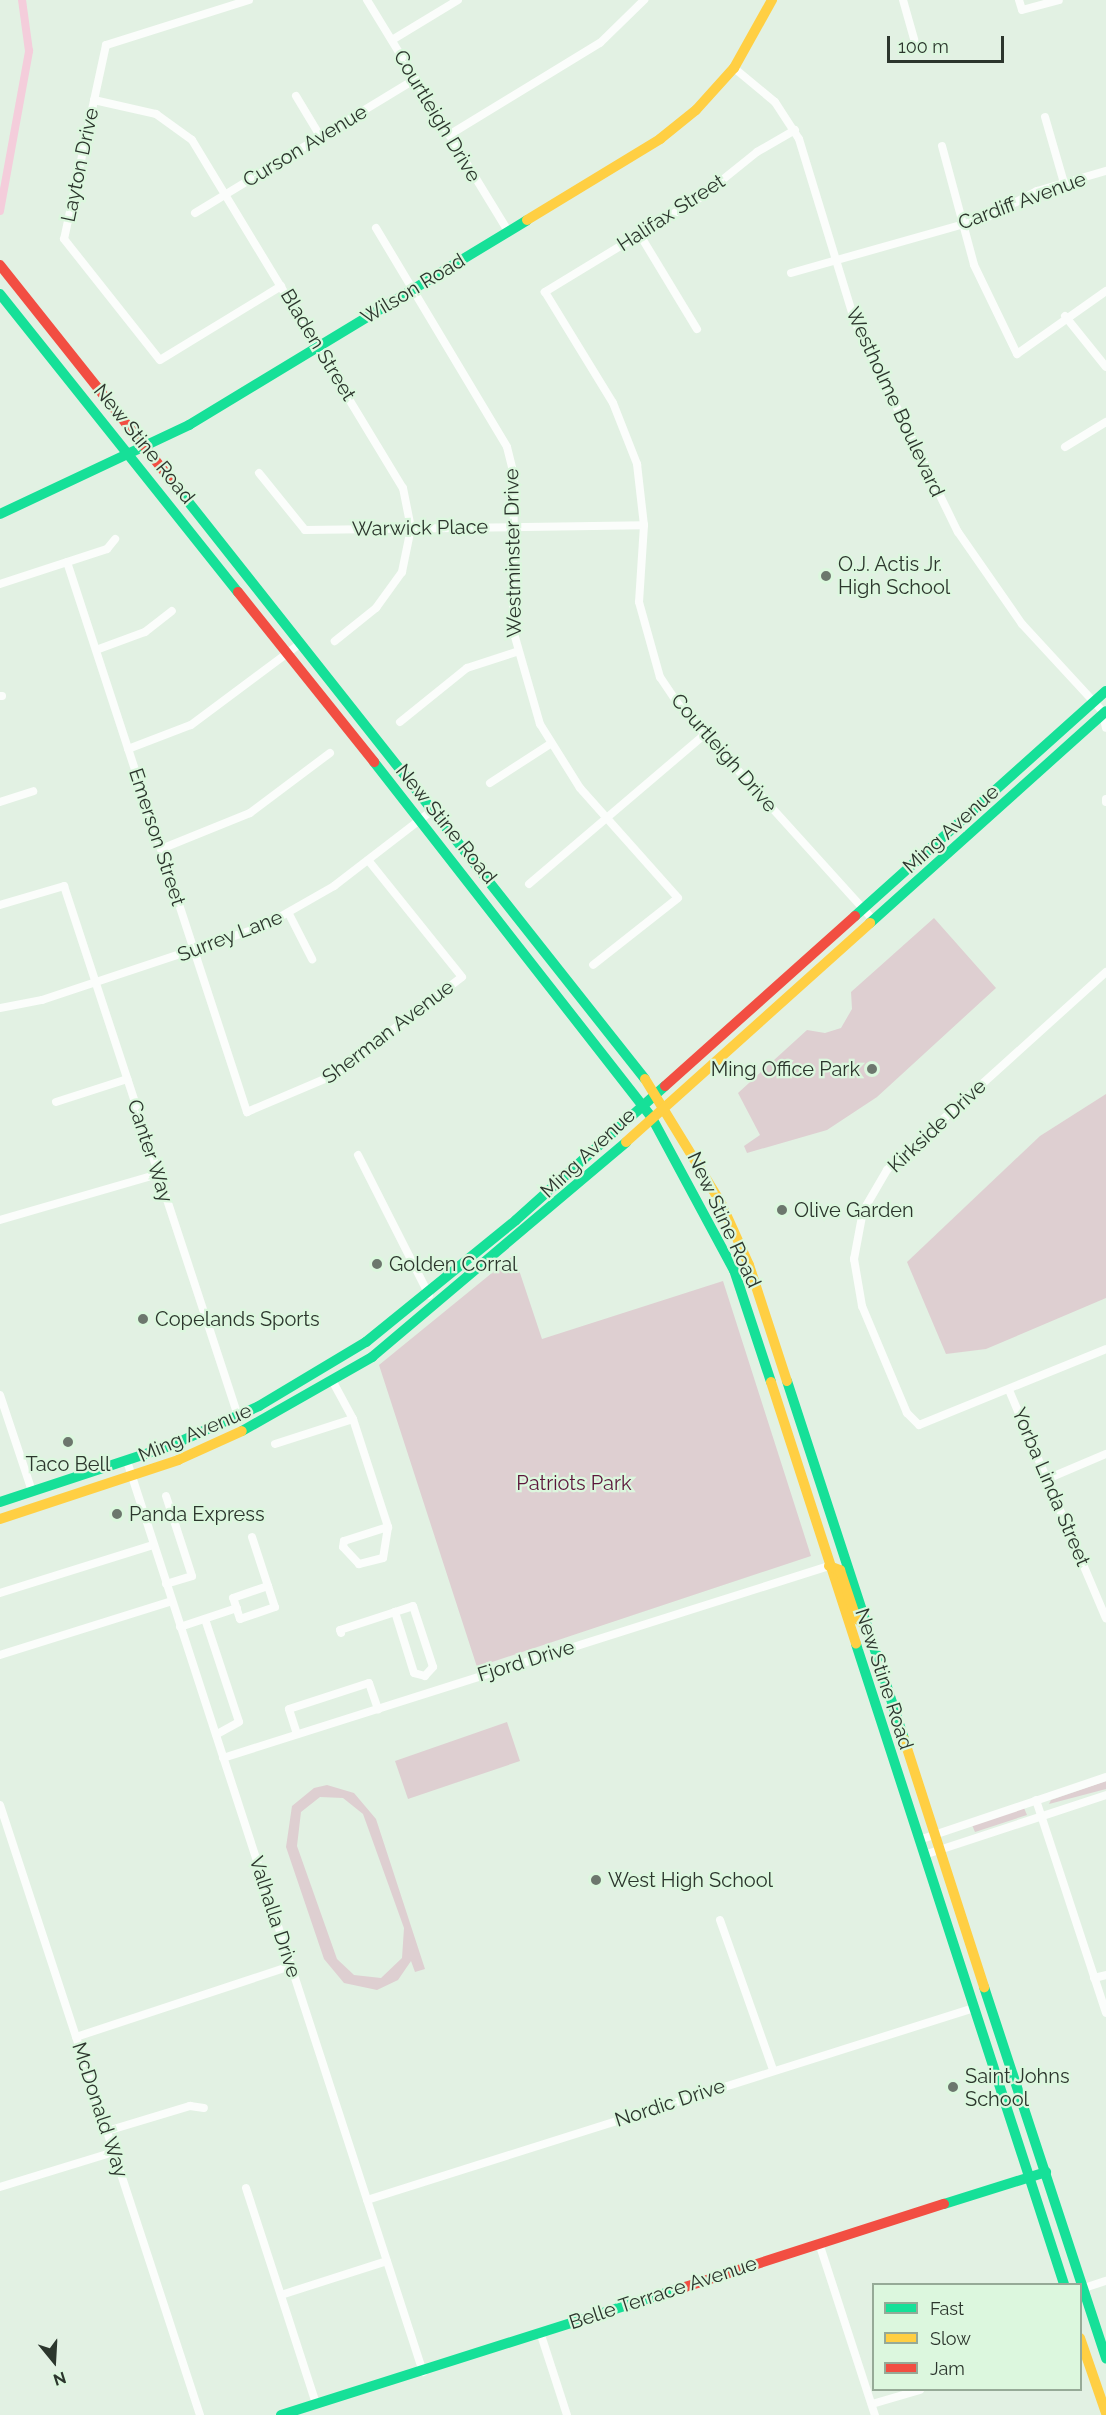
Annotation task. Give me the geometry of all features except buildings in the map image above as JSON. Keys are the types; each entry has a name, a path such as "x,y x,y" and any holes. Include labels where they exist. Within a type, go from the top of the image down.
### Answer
{"main road":[{"name":"Wilson Road","path":"0,514 147,448 319,346 674,129 734,68 772,0"},
{"name":"New Stine Road","path":"0,265 434,809 665,1105 749,1265 1106,2359"},
{"name":"New Stine Road","path":"0,294 641,1103 652,1118 734,1270 1064,2283"},
{"name":"Ming Avenue","path":"0,1502 128,1461 238,1416 284,1392 429,1295 641,1103 1106,691"},
{"name":"Ming Avenue","path":"0,1519 132,1477 197,1452 249,1428 333,1382 372,1357 459,1290 1105,714"},
{"path":"372,1357 426,1308 429,1295"},
{"path":"249,1428 255,1416 284,1392"},
{"path":"197,1452 230,1429 238,1416"},
{"path":"811,1510 832,1544 842,1550"},
{"path":"829,1566 840,1570 856,1618 867,1627"},
{"name":"Belle Terrace Avenue","path":"281,2415 423,2372 540,2332 1046,2172"},
{"path":"1082,2342 1106,2413"}],"street":[{"name":"Layton Drive","path":"249,0 106,45 64,239 160,360 281,286"},
{"name":"Courtleigh Drive","path":"367,0 508,231"},
{"path":"392,40 458,0"},
{"path":"449,135 600,43 644,0"},
{"path":"903,0 914,39"},
{"path":"1019,0 1022,10 1059,0"},
{"name":"Westholme Boulevard","path":"734,68 775,102 795,130 833,259 869,354 958,532 1014,614 1091,704 1105,714"},
{"name":"Curson Avenue","path":"195,213 415,78"},
{"path":"296,96 320,136"},
{"name":"Bladen Street","path":"94,100 176,124 225,194 397,476 411,528"},
{"path":"1045,117 1064,183"},
{"name":"Halifax Street","path":"545,292 640,235 795,130"},
{"path":"942,146 974,265 1017,354 1065,316 1106,291"},
{"name":"Cardiff Avenue","path":"791,273 833,259 963,224 1064,183 1106,171"},
{"name":"Westminster Drive","path":"376,228 507,447 516,527 510,603 516,652 550,744 609,820 678,898 593,965"},
{"path":"640,235 697,329"},
{"name":"Courtleigh Drive","path":"545,292 622,423 637,464 644,525 639,602 646,642 669,693 873,920"},
{"path":"1065,316 1106,367"},
{"path":"1065,447 1106,422"},
{"name":"Warwick Place","path":"259,473 305,530 644,525"},
{"path":"335,640 395,585 411,528"},
{"path":"0,584 107,549 115,539"},
{"name":"Emerson Street","path":"68,562 247,1112"},
{"path":"96,650 134,638 172,611"},
{"path":"128,749 191,725 301,642"},
{"path":"400,722 467,668 516,652"},
{"path":"1105,714 1106,728"},
{"path":"529,884 609,820 705,734"},
{"path":"490,783 550,744"},
{"path":"161,849 250,813 330,753"},
{"path":"0,802 33,791"},
{"name":"Surrey Lane","path":"0,1008 95,983 194,951 288,914 368,860 434,809"},
{"name":"Sherman Avenue","path":"247,1112 332,1076 462,977 368,860"},
{"name":"Canter Way","path":"0,905 64,886 238,1416"},
{"path":"288,914 312,959"},
{"name":"Kirkside Drive","path":"1009,1390 927,1426 912,1421 857,1290 855,1243 863,1211 899,1159 1106,972"},
{"path":"56,1102 126,1079"},
{"path":"358,1155 429,1295"},
{"path":"0,1220 158,1174"},
{"path":"1009,1390 1106,1349"},
{"path":"333,1382 353,1419 388,1527 383,1558 359,1564 342,1547 344,1541 388,1527"},
{"name":"Yorba Linda Street","path":"1009,1390 1106,1618"},
{"path":"0,1395 32,1491"},
{"path":"275,1444 353,1419"},
{"path":"1047,1479 1106,1454"},
{"name":"Valhalla Drive","path":"128,1461 171,1601 423,2372"},
{"path":"166,1496 192,1576 166,1584"},
{"path":"252,1538 268,1586 275,1607 240,1619 234,1598 268,1586"},
{"path":"0,1593 153,1545"},
{"name":"Fjord Drive","path":"223,1758 829,1566"},
{"path":"0,1655 171,1601"},
{"path":"341,1633 413,1606 433,1667 425,1676"},
{"path":"180,1627 237,1608"},
{"path":"394,1612 414,1673 425,1676"},
{"path":"205,1619 239,1722 216,1735"},
{"path":"425,1676 430,1692"},
{"path":"297,1734 289,1709 369,1683 378,1708"},
{"path":"919,1840 1106,1777"},
{"path":"924,1855 1106,1795"},
{"path":"1036,1800 1106,2013"},
{"name":"McDonald Way","path":"0,1805 2,1818 200,2415"},
{"path":"720,1920 773,2070"},
{"path":"76,2037 291,1966"},
{"path":"1094,1978 1106,1975"},
{"name":"Nordic Drive","path":"367,2200 974,2008"},
{"path":"107,2132 190,2106 204,2108"},
{"path":"0,2187 114,2152"},
{"path":"246,2188 316,2404"},
{"path":"819,2243 875,2415"},
{"path":"281,2295 387,2261"},
{"path":"1084,2288 1106,2281"},
{"path":"540,2332 567,2415"},
{"path":"872,2404 917,2391"}],"green space":[{"path":"934,918 996,988 877,1097 827,1130 747,1153 744,1146 760,1135 738,1093 807,1030 825,1033 841,1028 852,1009 851,992"},
{"path":"1106,1094 1106,1298 986,1349 946,1354 907,1262 1040,1136"},
{"name":"Patriots Park","path":"514,1255 542,1339 723,1281 811,1556 477,1667 379,1365"},
{"path":"507,1722 520,1761 408,1799 395,1761"},
{"path":"1106,1781 1106,1789 1049,1804 1051,1800"},
{"path":"327,1785 354,1793 376,1819 425,1969 415,1972 411,1961 398,1980 377,1990 344,1983 324,1959 286,1847 292,1806 314,1788","holes":["320,1797 343,1798 363,1814 404,1928 402,1958 381,1978 354,1975 337,1959 297,1846 301,1812"]},
{"path":"1024,1808 1027,1815 975,1832 972,1825"}],"waterway":[{"path":"0,211 29,51 22,0"}],"traffic: fast":[{"path":"0,514 189,425 527,220"},
{"path":"0,294 238,592"},
{"path":"175,485 645,1079"},
{"path":"855,916 1106,691"},
{"path":"870,923 1106,711"},
{"path":"374,762 652,1118 734,1270 771,1382"},
{"path":"0,1502 172,1445 259,1406 366,1342 516,1220 665,1086"},
{"path":"242,1431 372,1357 626,1142"},
{"path":"787,1381 904,1739"},
{"path":"856,1644 1064,2283"},
{"path":"984,1987 1081,2283"},
{"path":"944,2204 1046,2172"},
{"path":"1082,2286 1106,2359"},
{"path":"281,2415 685,2287"}],"traffic: slow":[{"path":"527,220 660,139 696,110 734,68 772,0"},
{"path":"626,1142 870,923"},
{"path":"645,1079 721,1203 749,1265 787,1381"},
{"path":"771,1382 856,1644"},
{"path":"0,1519 178,1460 242,1431"},
{"path":"829,1566 840,1570 856,1618 867,1627"},
{"path":"904,1739 984,1987"},
{"path":"1082,2344 1106,2413"}],"traffic: jam":[{"path":"0,265 175,485"},
{"path":"238,592 374,762"},
{"path":"665,1086 855,916"},
{"path":"685,2287 944,2204"}],"place":[{"name":"O.J. Actis Jr. High School","path":"826,576"},
{"name":"Ming Office Park","path":"872,1069"},
{"name":"Olive Garden","path":"782,1210"},
{"name":"Golden Corral","path":"377,1264"},
{"name":"Copelands Sports","path":"143,1319"},
{"name":"Taco Bell","path":"68,1442"},
{"name":"Panda Express","path":"117,1514"},
{"name":"West High School","path":"596,1880"},
{"name":"Saint Johns School","path":"953,2087"}]}
